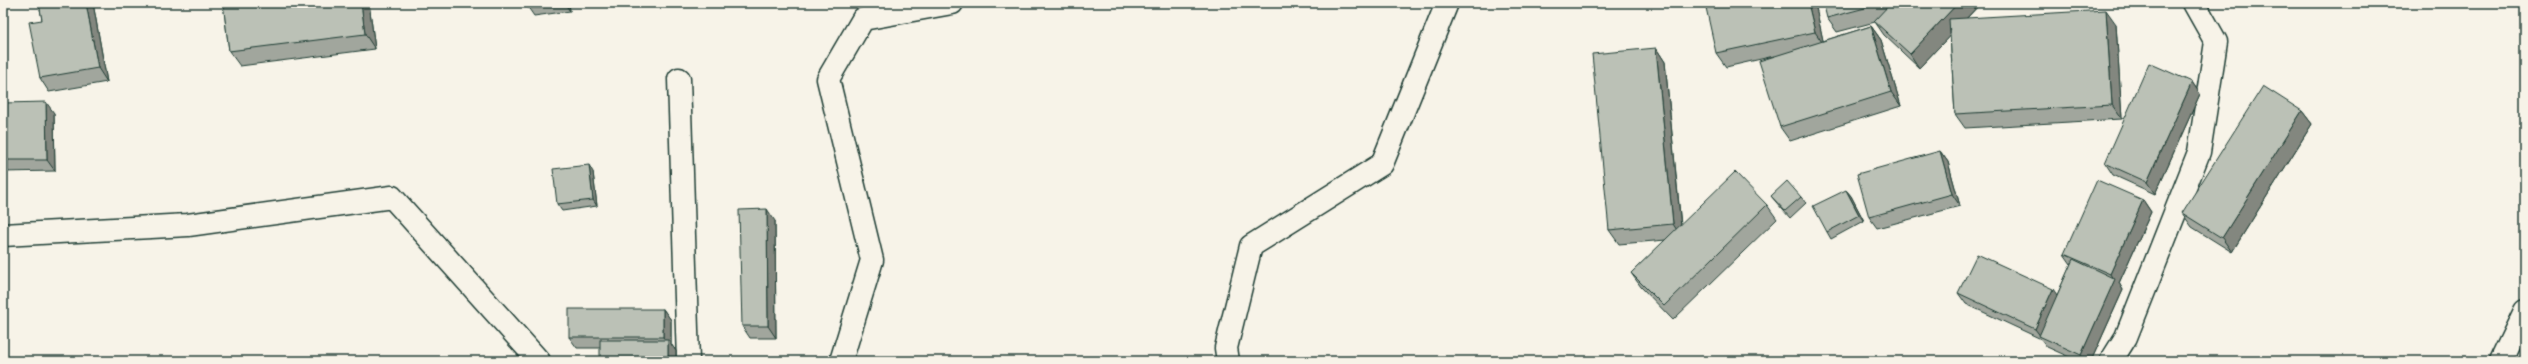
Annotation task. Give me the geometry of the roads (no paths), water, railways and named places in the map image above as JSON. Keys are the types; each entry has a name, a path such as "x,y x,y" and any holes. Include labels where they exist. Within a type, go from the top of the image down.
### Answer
{"street":[{"path":"841,361 872,260 828,79 863,19 952,3"},
{"path":"1228,361 1226,348 1251,246 1382,164 1447,3"},
{"path":"2111,361 2126,337 2199,152 2216,42 2194,3"},
{"path":"679,79 688,361"},
{"path":"3,235 188,225 392,196 539,361"},
{"path":"2501,361 2525,311"}]}
